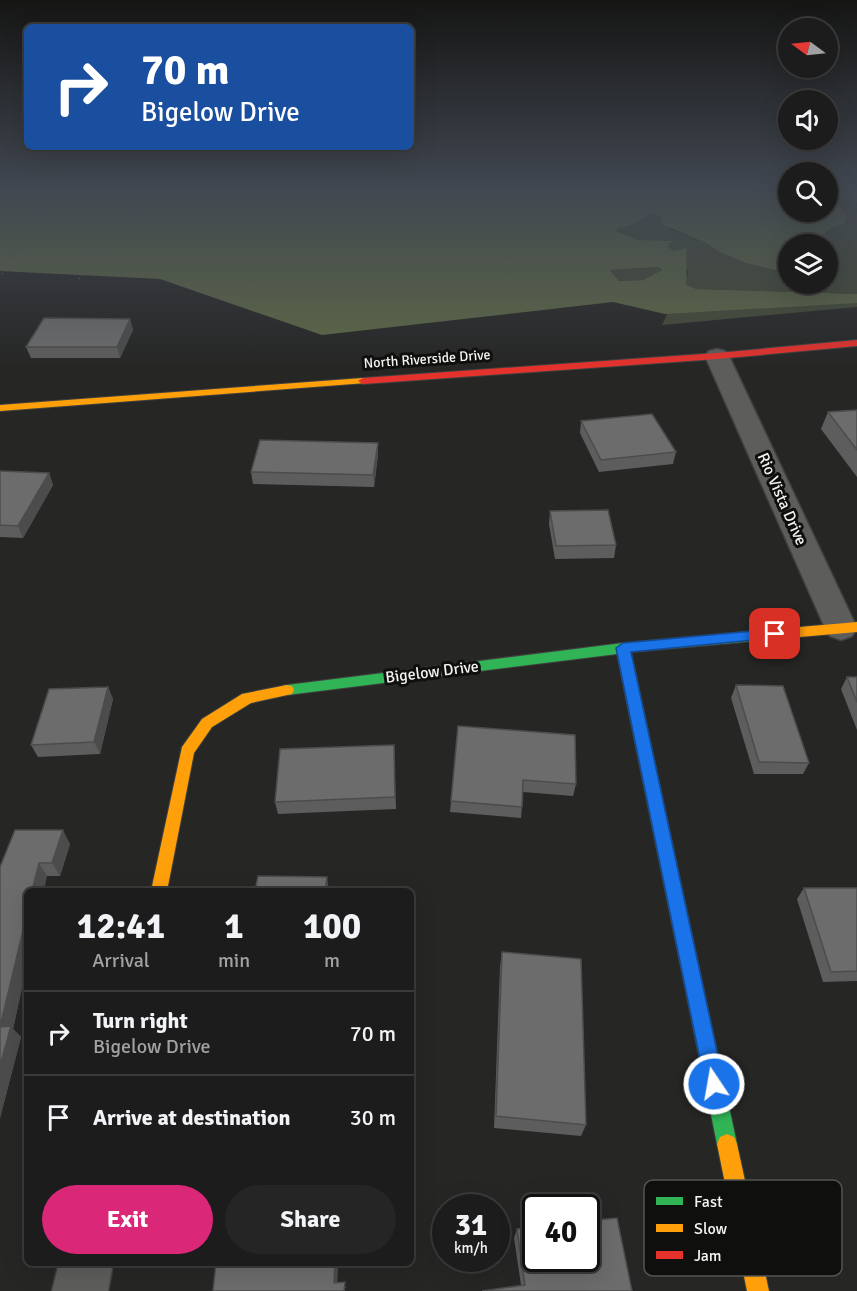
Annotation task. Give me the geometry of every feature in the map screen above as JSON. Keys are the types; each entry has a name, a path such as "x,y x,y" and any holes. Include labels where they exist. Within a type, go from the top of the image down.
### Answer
{"street":[{"name":"North Riverside Drive","path":"0,408 594,363 717,356 857,343"},
{"name":"Rio Vista Drive","path":"717,356 849,627"},
{"name":"Bigelow Drive","path":"160,888 187,750 207,723 247,698 299,688 623,648 849,627"},
{"path":"623,648 735,1180"},
{"path":"80,1291 85,1266"},
{"path":"755,1276 758,1291"}],"path":[{"path":"2,274 18,246"},
{"path":"79,279 101,246"}],"shaded area":[{"path":"0,246 667,246 674,251 687,248 686,284 696,289 778,292 778,294 857,294 857,303 665,314 613,302 322,335 160,279 0,271","holes":["658,267 662,270 643,280 619,281 610,270"]},
{"path":"667,246 711,246 746,263 778,269 778,292 696,289 686,284 688,271 674,251"},
{"path":"711,246 778,246 778,269 746,263"},
{"path":"838,246 857,246 857,294 838,293"},
{"path":"658,267 662,270 643,280 619,281 610,270"},
{"path":"857,299 857,307 662,325 668,312"}],"building":[{"path":"44,318 130,319 117,347 26,347"},
{"path":"857,410 857,450 828,412"},
{"path":"652,414 676,452 601,460 581,421"},
{"path":"260,440 378,443 373,475 251,472"},
{"path":"0,471 49,473 18,526 0,525"},
{"path":"608,510 616,545 556,546 550,511"},
{"path":"847,677 857,677 857,702"},
{"path":"736,685 783,686 809,763 759,762"},
{"path":"108,687 94,742 31,745 49,689"},
{"path":"458,726 575,735 576,784 523,780 522,807 451,801"},
{"path":"394,745 395,797 275,802 280,749"},
{"path":"15,830 63,830 52,863 39,863 33,888 24,888 24,927 0,1027 0,867"},
{"path":"258,876 327,877 325,888 256,888"},
{"path":"804,888 857,888 857,971 831,972"},
{"path":"502,952 581,959 586,1125 496,1116"},
{"path":"11,1026 0,1066 0,1027"},
{"path":"617,1218 632,1291 482,1291 525,1285 523,1272 600,1272 600,1220"},
{"path":"522,1228 522,1264 517,1229"},
{"path":"216,1266 335,1266 334,1283 345,1282 344,1291 213,1291"}],"traffic: fast":[{"path":"287,690 623,648 754,636"},
{"path":"623,648 727,1144"}],"traffic: slow":[{"path":"0,408 363,381"},
{"path":"754,636 857,627"},
{"path":"160,888 187,751 207,723 247,698 287,690"},
{"path":"727,1144 735,1180"},
{"path":"755,1276 758,1291"}],"traffic: jam":[{"path":"363,381 717,356 857,343"}],"route":[{"path":"714,1084 623,648 775,634"}]}
